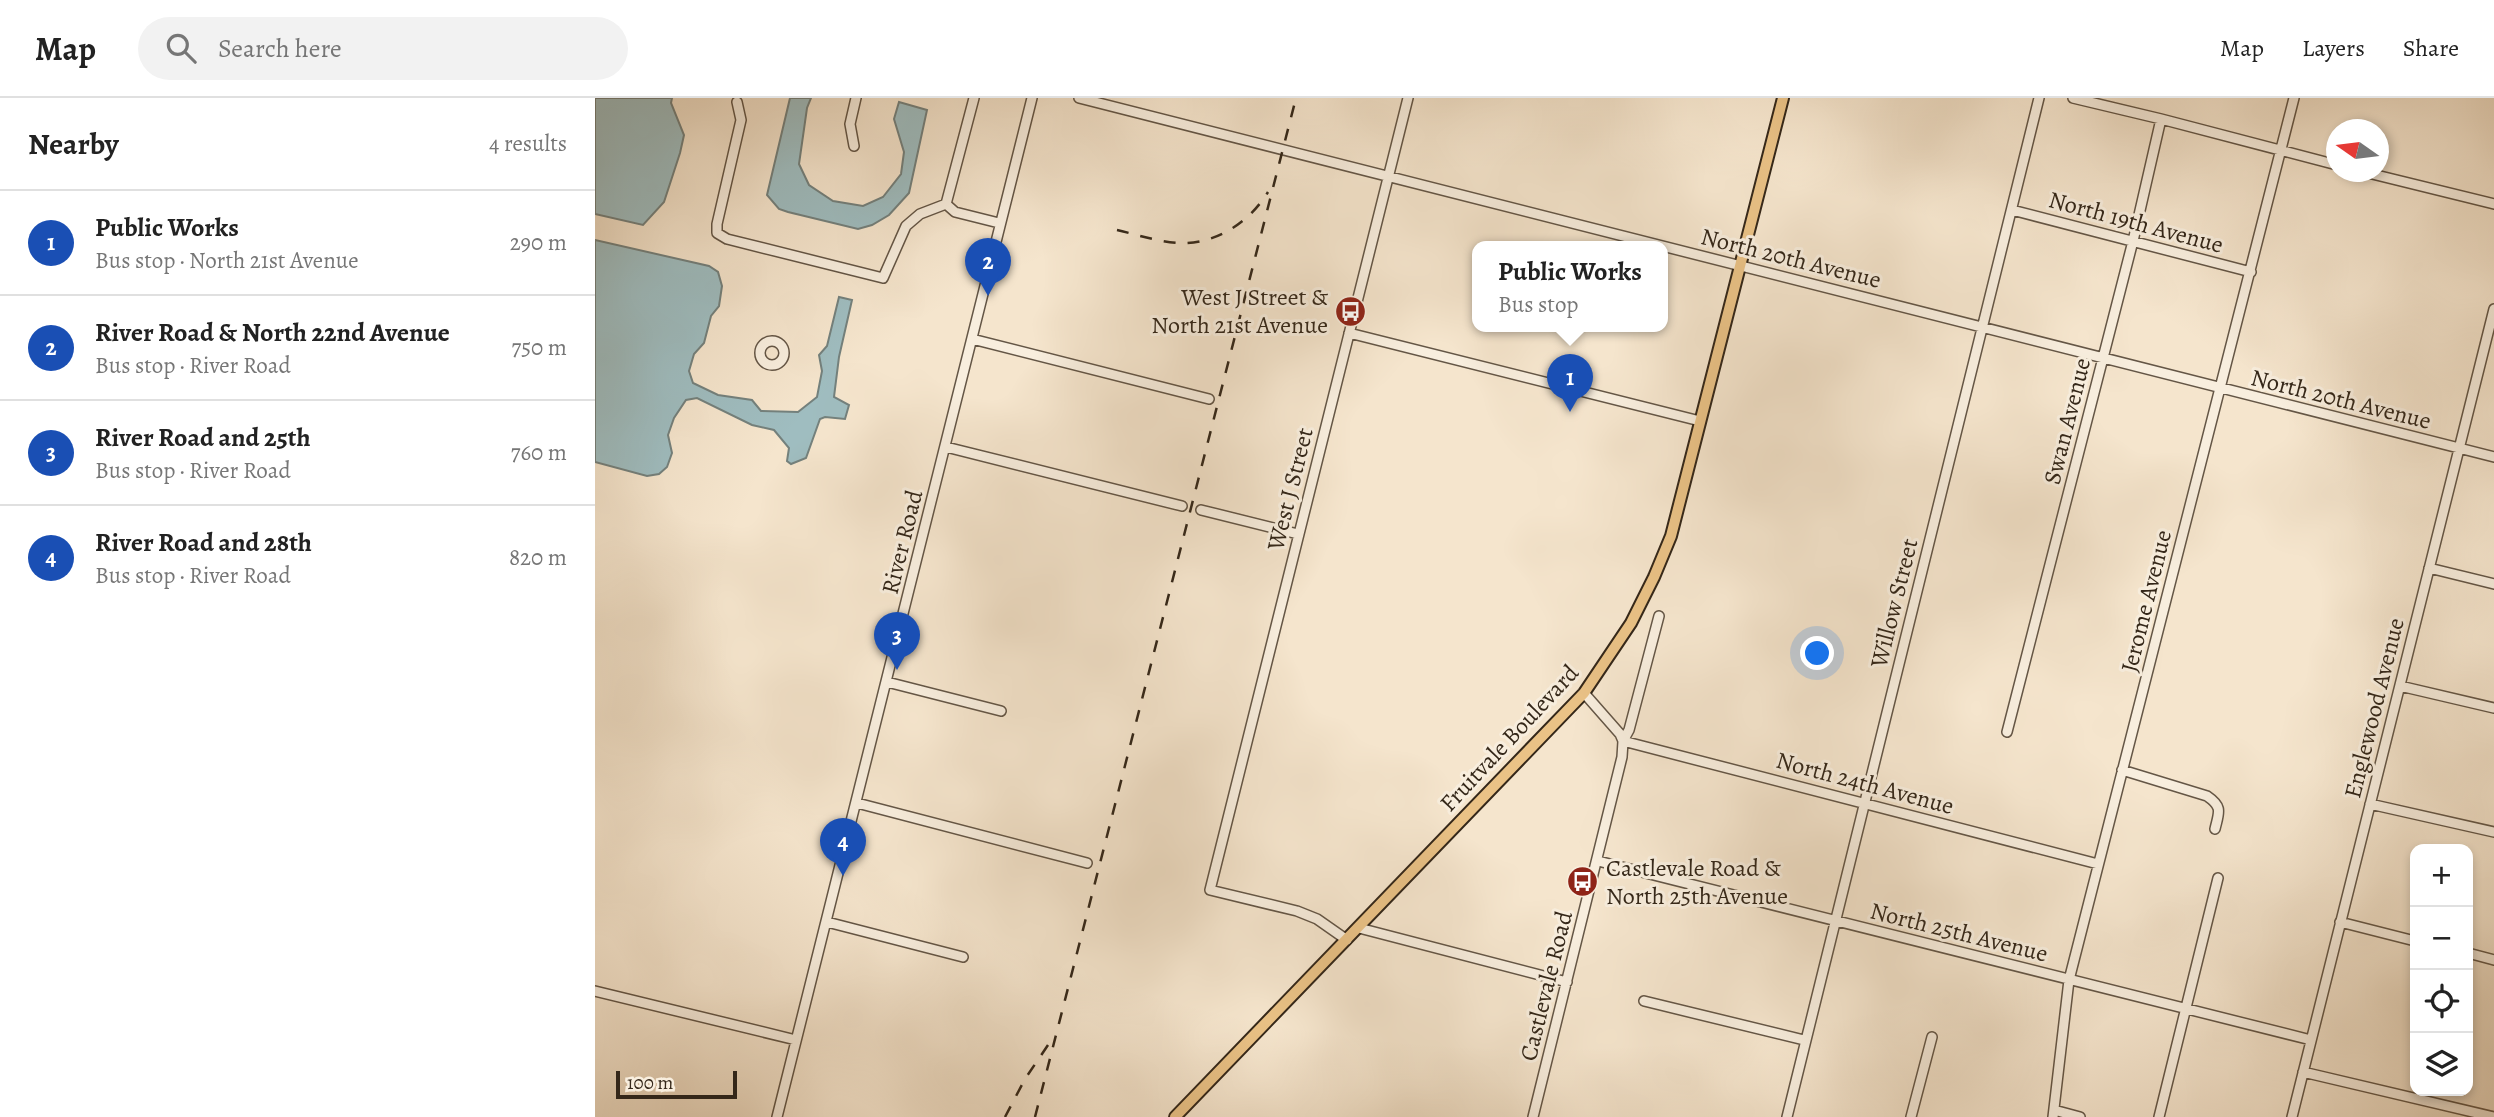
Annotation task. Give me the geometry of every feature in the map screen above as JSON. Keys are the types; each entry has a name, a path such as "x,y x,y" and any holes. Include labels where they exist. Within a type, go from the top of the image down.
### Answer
{"main road":[{"name":"Fruitvale Boulevard","path":"1175,1117 1584,693 1631,623 1671,537 1783,98"}],"street":[{"path":"854,146 849,124 856,98"},
{"path":"946,204 974,98"},
{"name":"River Road","path":"777,1117 1032,98"},
{"name":"North 20th Avenue","path":"1079,98 1646,241"},
{"name":"West J Street","path":"1347,940 1317,919 1297,911 1210,890 1408,98"},
{"name":"Willow Street","path":"1787,1117 2039,98"},
{"path":"2073,98 2326,161"},
{"name":"Jerome Avenue","path":"2053,1114 2069,980 2294,98"},
{"path":"737,102 741,120 717,224 717,233 727,239 883,278 906,226 920,214 946,204"},
{"name":"Swan Avenue","path":"2007,732 2133,241 2161,118"},
{"path":"2389,178 2494,204"},
{"path":"946,204 954,212 999,223"},
{"name":"North 19th Avenue","path":"2012,209 2251,272"},
{"name":"North 20th Avenue","path":"1668,247 2494,457"},
{"name":"Englewood Avenue","path":"2291,1117 2494,309"},
{"path":"1349,333 1700,421"},
{"path":"972,339 1209,398"},
{"path":"946,447 1182,506"},
{"path":"1201,510 1298,534"},
{"path":"2429,568 2494,584"},
{"name":"Castlevale Road","path":"1533,1117 1598,861 1622,757 1623,741 1629,730 1659,616"},
{"path":"887,682 1001,711"},
{"path":"2400,686 2494,708"},
{"path":"1584,693 1623,741"},
{"name":"North 24th Avenue","path":"1623,741 2098,864"},
{"path":"2122,770 2207,796 2216,802 2220,812 2215,830"},
{"path":"857,803 1087,863"},
{"path":"2370,804 2494,832"},
{"name":"North 25th Avenue","path":"1598,861 2311,1040"},
{"path":"2159,1117 2218,878"},
{"path":"827,922 963,957"},
{"path":"2340,922 2410,940"},
{"path":"1359,928 1567,982"},
{"path":"2473,955 2494,960"},
{"path":"595,990 796,1040"},
{"path":"1644,1001 1804,1040"},
{"path":"1911,1117 1932,1037"},
{"path":"2303,1072 2494,1117"},
{"path":"2053,1114 2080,1117"}],"water":[{"path":"595,98 672,98 671,103 684,135 680,153 664,202 643,225 595,214"},
{"path":"790,98 811,98 807,108 799,164 809,185 833,201 863,206 883,197 901,174 904,152 894,119 899,102 927,110 909,193 889,215 872,225 858,229 779,209 767,195"},
{"path":"595,240 709,266 718,272 722,286 719,306 711,316 704,343 694,354 689,371 693,383 718,395 752,400 761,411 798,412 817,397 822,371 819,355 827,346 839,297 852,300 839,357 834,397 849,405 845,419 820,419 806,458 791,464 787,461 789,448 774,430 752,425 697,398 686,400 674,418 668,435 672,453 667,467 659,474 647,476 595,462"}],"railway":[{"path":"1035,1117 1296,98"},
{"path":"1117,230 1169,242 1187,243 1212,238 1244,220 1268,192"},
{"path":"1005,1117 1025,1079 1048,1045"}],"place":[{"name":"River Road & North 22nd Avenue","path":"988,296"},
{"name":"West J Street & North 21st Avenue","path":"1351,311"},
{"name":"Public Works","path":"1570,412"},
{"name":"River Road and 25th","path":"897,670"},
{"name":"River Road and 28th","path":"843,876"},
{"name":"Castlevale Road & North 25th Avenue","path":"1583,882"}]}
